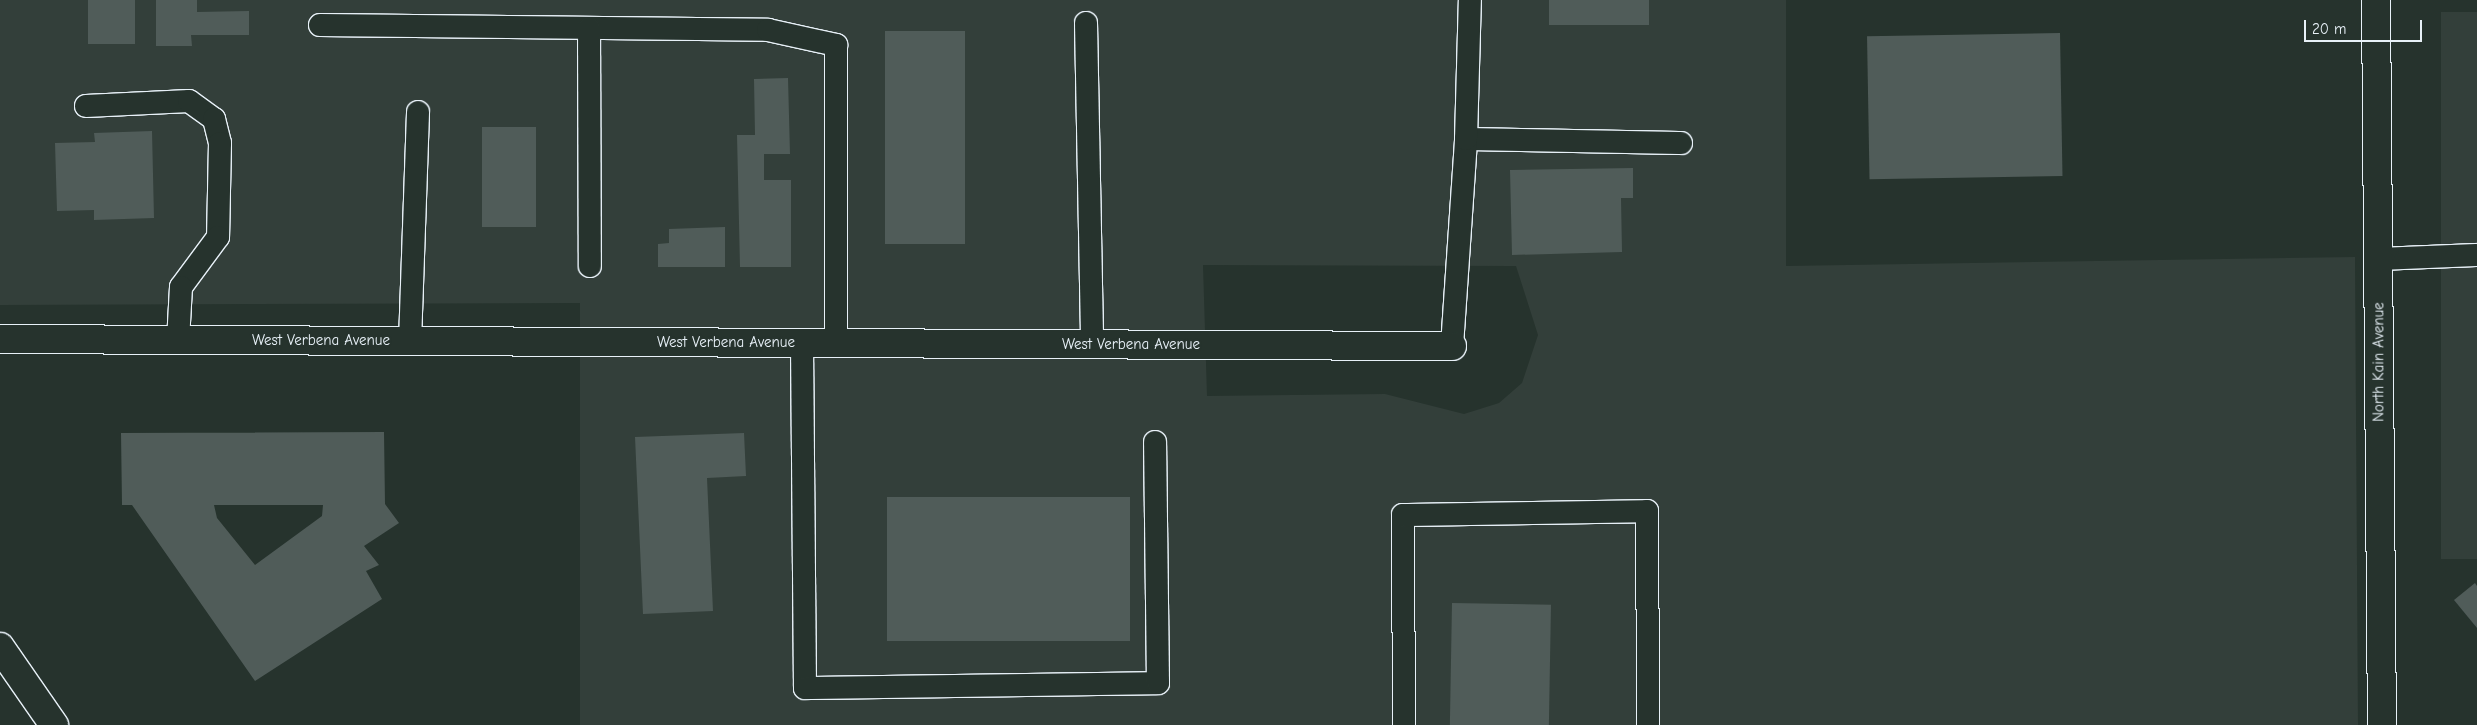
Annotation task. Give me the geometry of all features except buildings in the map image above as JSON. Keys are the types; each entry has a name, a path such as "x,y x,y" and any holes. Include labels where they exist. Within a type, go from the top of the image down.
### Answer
{"street":[{"name":"North Kain Avenue","path":"2376,0 2382,725"},
{"name":"West Verbena Avenue","path":"0,339 1452,346"},
{"path":"0,648 54,725"}],"lane":[{"path":"1452,346 1466,139 1470,0"},
{"path":"1086,23 1092,345"},
{"path":"320,25 768,30 836,45 836,344"},
{"path":"589,28 590,266"},
{"path":"86,106 189,101 214,119 220,143 218,237 180,287 178,340"},
{"path":"410,342 418,112"},
{"path":"1466,139 1681,143"},
{"path":"2378,260 2477,255"},
{"path":"802,344 805,688 1158,683 1155,442"},
{"path":"1404,725 1403,515 1647,511 1648,725"}],"shaded area":[{"path":"0,0 1786,0 1786,266 2355,257 2358,725 580,725 580,303 0,305","holes":["1203,265 1516,266 1538,335 1522,383 1499,403 1464,414 1385,394 1207,396"]},
{"path":"2441,12 2477,12 2477,559 2441,559"}]}
